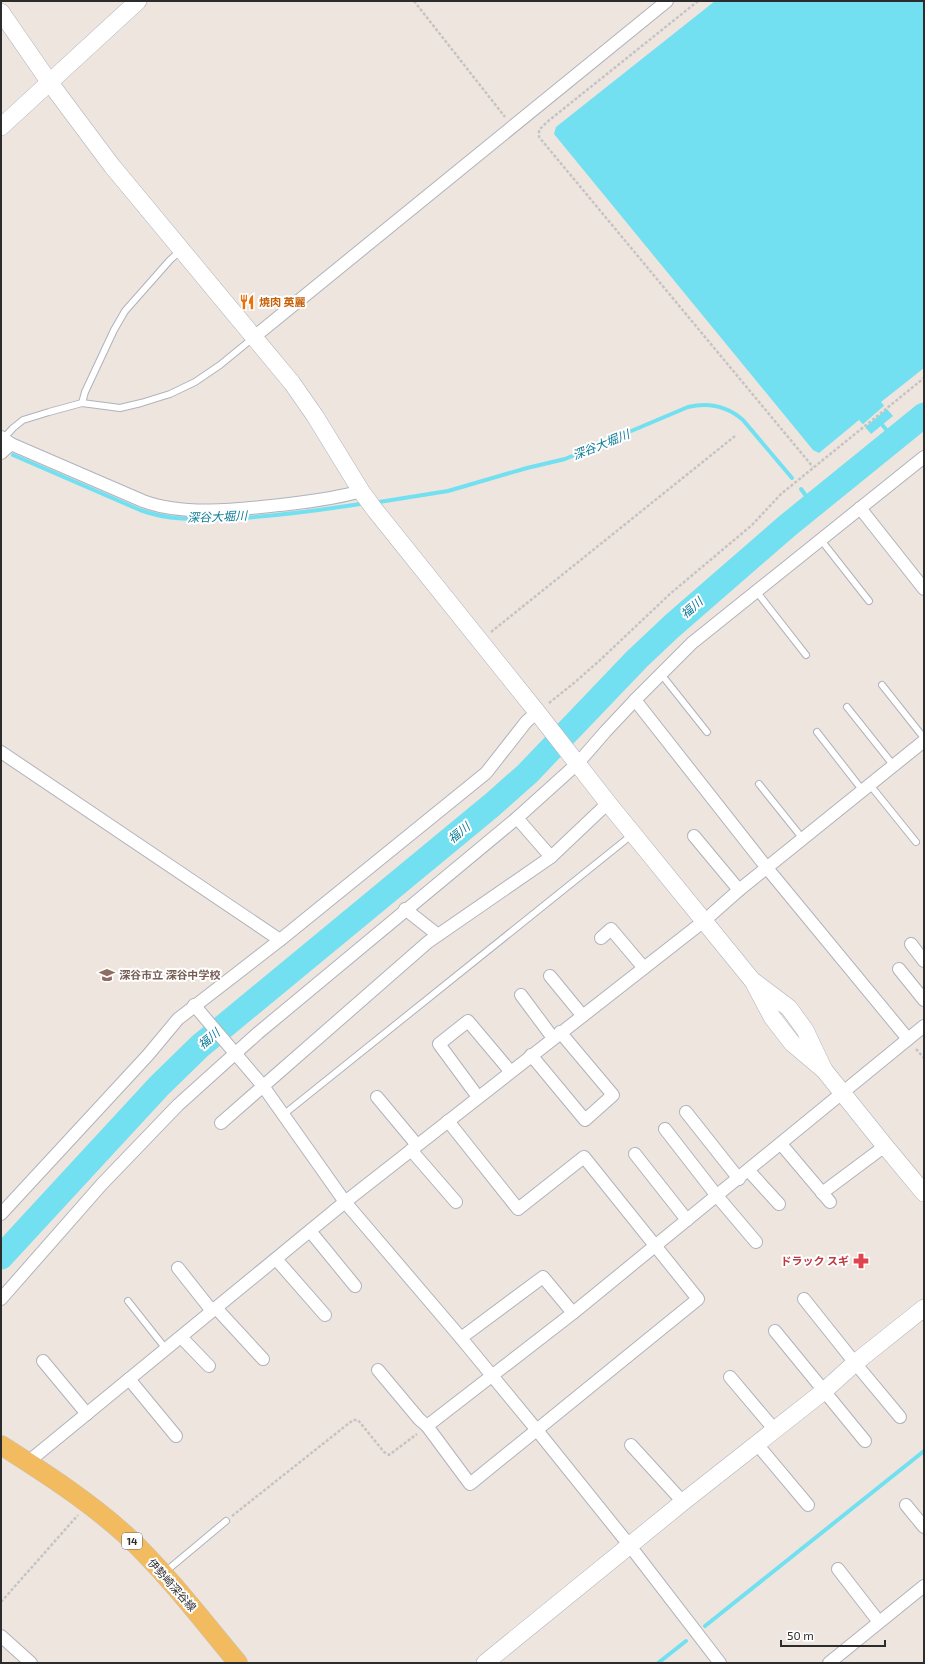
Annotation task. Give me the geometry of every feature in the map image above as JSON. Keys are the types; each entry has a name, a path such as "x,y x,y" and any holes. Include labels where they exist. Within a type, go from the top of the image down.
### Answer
{"main road":[{"name":"伊勢崎深谷線","path":"1,1445 88,1504 128,1538 163,1573 232,1661"}],"street":[{"path":"1,127 138,1"},
{"path":"254,337 667,1"},
{"path":"1,12 50,83 112,166 292,383 375,510 541,716 608,803 752,980 789,1008 805,1030 824,1070 924,1193"},
{"path":"1,453 5,440 143,501 156,506 183,509 256,508 329,499 362,491"},
{"path":"1,1299 102,1184 178,1105 234,1052 517,818 605,732 692,643 924,457"},
{"path":"860,508 924,589"},
{"path":"635,700 766,868 908,1039"},
{"path":"1,1214 148,1055 178,1019 197,1009 486,773 526,722 541,716"},
{"path":"28,1462 345,1202 704,921 766,868 924,742"},
{"path":"1,752 280,940"},
{"path":"221,1123 428,942 551,858 608,803"},
{"path":"517,818 551,858"},
{"path":"694,836 739,890"},
{"path":"405,910 438,935"},
{"path":"601,938 611,929 644,968"},
{"path":"911,944 924,960"},
{"path":"899,969 924,1000"},
{"path":"550,976 582,1015"},
{"path":"521,995 613,1095 585,1120 531,1055"},
{"path":"197,1009 263,1086 345,1202 461,1338 536,1430 630,1546 720,1663"},
{"path":"478,1097 438,1044 468,1020 510,1072"},
{"path":"427,1426 573,1313 749,1171 924,1026"},
{"path":"377,1097 456,1202"},
{"path":"686,1112 739,1179"},
{"path":"378,1370 419,1419 427,1426 470,1484 698,1299 584,1157 518,1209 448,1121"},
{"path":"665,1129 717,1196 756,1242"},
{"path":"782,1144 826,1197 885,1146"},
{"path":"635,1154 687,1220"},
{"path":"749,1171 779,1204"},
{"path":"310,1231 355,1286"},
{"path":"276,1259 325,1315"},
{"path":"178,1268 214,1310 263,1359"},
{"path":"461,1338 543,1277 573,1313"},
{"path":"804,1299 855,1364 900,1417"},
{"path":"485,1663 756,1443 824,1391 924,1308"},
{"path":"775,1330 865,1441"},
{"path":"181,1336 209,1366"},
{"path":"43,1361 87,1414"},
{"path":"730,1377 774,1429"},
{"path":"129,1379 176,1436"},
{"path":"756,1443 808,1505"},
{"path":"631,1445 683,1502"},
{"path":"906,1505 924,1527"},
{"path":"838,1569 879,1622"},
{"path":"829,1663 924,1586"},
{"path":"1,1636 31,1663"}],"lane":[{"path":"82,403 85,392 114,330 125,311 170,260 182,250"},
{"path":"5,440 13,428 23,420 82,403 120,408 170,394 194,382 220,365 254,337"},
{"path":"821,540 869,601"},
{"path":"756,591 806,655"},
{"path":"661,674 708,732"},
{"path":"882,685 924,738"},
{"path":"847,707 894,766"},
{"path":"817,732 916,842"},
{"path":"759,784 803,838"},
{"path":"283,1115 634,834"},
{"path":"128,1301 166,1349"},
{"path":"163,1573 226,1521"}],"path":[{"path":"414,1 513,127"},
{"path":"698,1 547,122 539,130 539,137 813,467"},
{"path":"541,716 574,683 671,593 752,525 780,494 924,378"},
{"path":"480,640 735,436"},
{"path":"226,1521 353,1420 358,1420 384,1452 389,1455 427,1426"},
{"path":"1,1602 88,1504"}],"water":[{"path":"715,1 924,1 924,368 881,402 893,416 871,434 859,420 819,453 813,450 554,134 556,127"}],"pier":[{"path":"885,405 888,408 864,428 862,425"}],"waterway":[{"name":"深谷大堀川","path":"379,502 448,491 527,468 565,459 688,407 703,405 724,408 737,415 743,420 792,478"},
{"name":"福川","path":"1,1257 159,1086 200,1046 492,805 527,774 637,659 672,626 787,526 924,415"},
{"path":"879,421 894,439"},
{"name":"深谷大堀川","path":"13,455 140,510 171,518 241,518 360,504"},
{"name":"深谷大堀川","path":"801,489 813,505"},
{"path":"705,1626 924,1451"},
{"path":"658,1663 686,1641"}],"place":[{"name":"焼肉 英麗","path":"247,302"},
{"name":"深谷市立 深谷中学校","path":"107,975"},
{"name":"ドラック スギ","path":"861,1261"}]}
